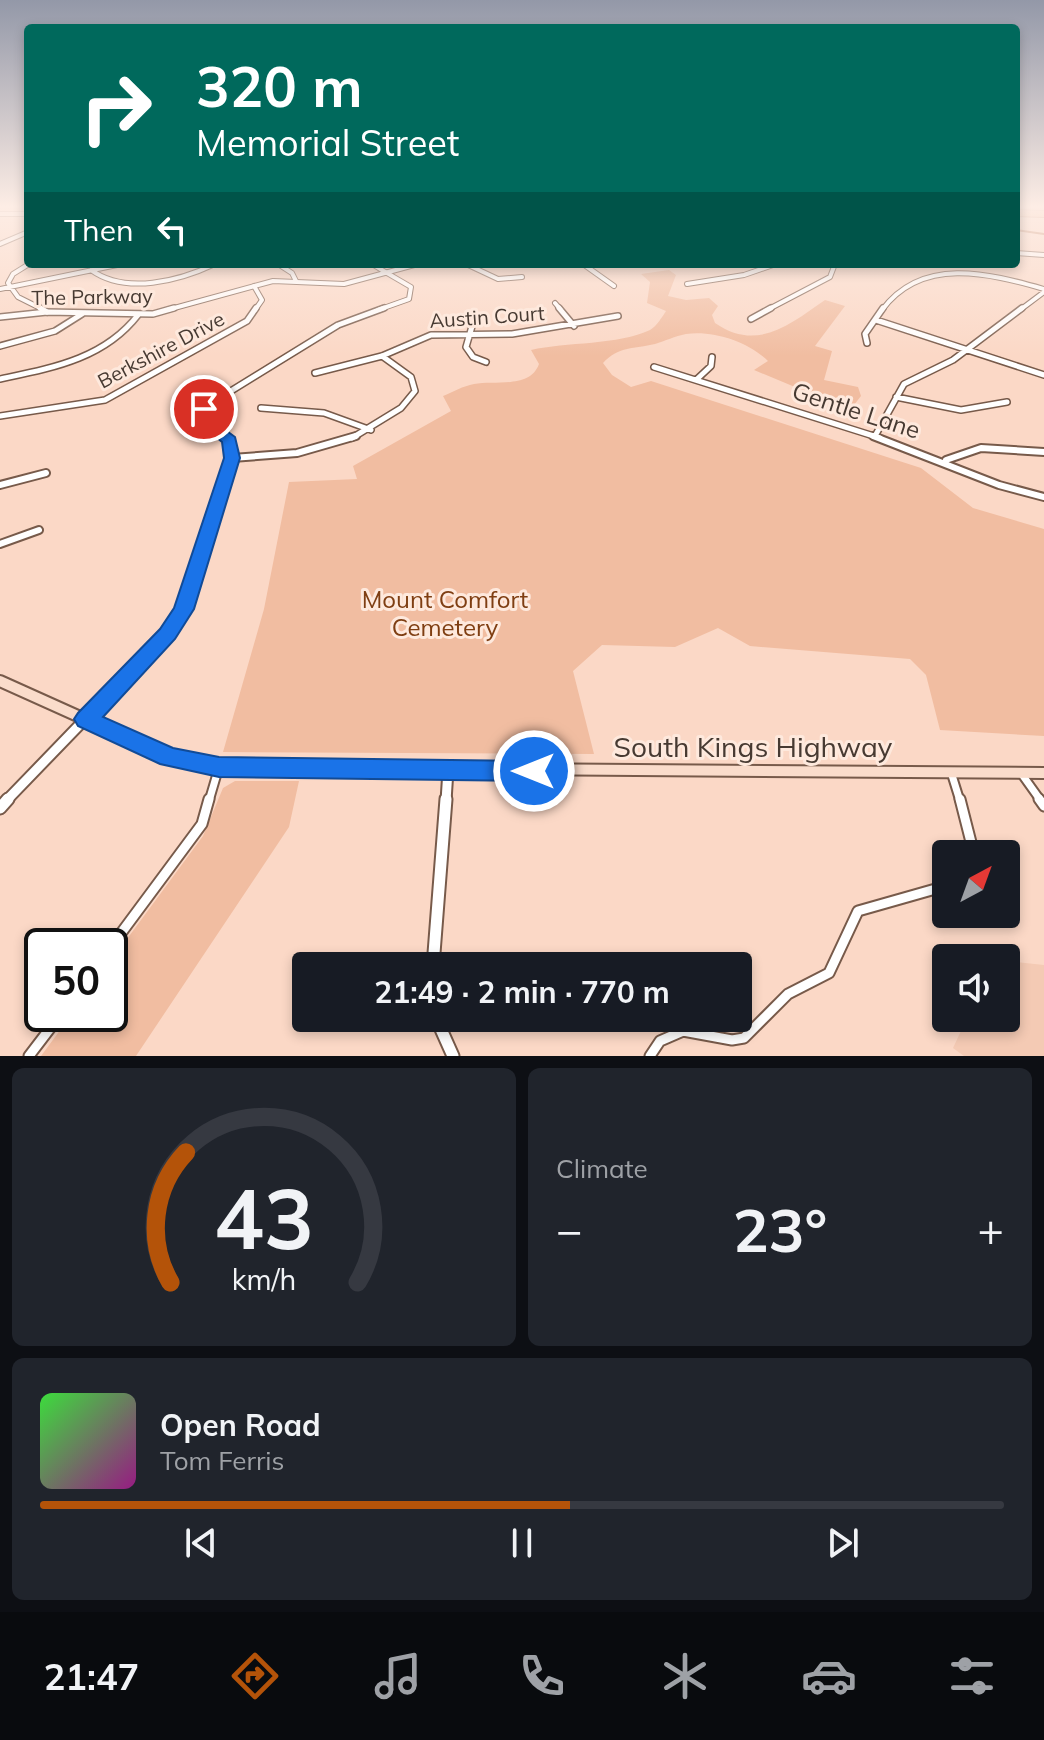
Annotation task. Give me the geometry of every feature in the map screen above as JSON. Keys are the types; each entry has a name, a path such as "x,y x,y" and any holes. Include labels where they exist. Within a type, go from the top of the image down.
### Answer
{"main road":[{"name":"South Kings Highway","path":"0,681 169,757 219,767 1044,773"}],"street":[{"path":"24,267 11,276 10,287 18,297 47,312"},
{"path":"0,289 101,268"},
{"path":"91,270 100,278 135,284 189,275 206,268"},
{"path":"282,268 296,281"},
{"path":"0,808 178,620 232,458 230,440 204,421 204,409 213,400 338,325 409,299 411,287 379,268"},
{"name":"The Parkway","path":"0,317 47,312 138,315 180,309 254,286 296,281 338,285 404,268"},
{"path":"475,268 498,279 522,277"},
{"path":"589,268 614,286"},
{"path":"687,284 744,275 764,268"},
{"path":"751,319 830,277 833,268"},
{"path":"867,343 864,336 899,291 935,275 998,277 1044,291"},
{"name":"Berkshire Drive","path":"0,416 110,399 247,321 262,300 254,286"},
{"path":"875,436 908,381 945,365 1044,291"},
{"path":"1036,298 1044,301"},
{"path":"555,303 574,326"},
{"path":"0,346 55,331 82,314"},
{"path":"0,379 91,354 126,332 138,315"},
{"path":"475,316 468,334 467,350 486,362"},
{"name":"Austin Court","path":"315,373 382,356 420,338 512,334 574,326 618,316"},
{"path":"876,320 1044,375"},
{"path":"232,458 315,452 350,441 371,430 407,403 416,389 411,377 382,356"},
{"path":"696,380 711,366 712,357"},
{"name":"Gentle Lane","path":"654,367 875,436 946,460 999,485 1044,497"},
{"path":"896,397 961,410 1007,402"},
{"path":"261,408 324,413 371,430"},
{"path":"946,460 959,452 977,448 1044,452"},
{"path":"0,485 46,473"},
{"path":"0,544 39,530"},
{"path":"125,928 202,824 219,767"},
{"path":"434,952 448,770"},
{"path":"951,772 973,840"},
{"path":"1021,773 1044,806"},
{"path":"650,1056 664,1037 681,1032 744,1038 788,994 829,973 858,911 932,890"},
{"path":"29,1056 47,1032"},
{"path":"442,1032 453,1056"}],"shaded area":[{"path":"1020,962 1044,965 1044,1056 964,1056 953,1048 960,1032 1020,1032"}],"green space":[{"name":"Mount Comfort Cemetery","path":"669,270 676,275 668,296 686,300 709,298 718,306 712,315 715,323 745,335 772,332 825,300 845,306 815,346 832,351 824,380 858,387 861,396 850,410 754,370 768,361 741,343 708,334 686,334 621,351 603,363 612,375 631,387 651,381 921,468 973,508 1044,529 1044,736 940,730 926,675 910,659 750,646 718,628 675,647 602,645 573,671 594,754 223,752 264,609 289,482 357,479 353,466 451,411 443,396 474,384 511,382 528,377 539,364 531,350 608,341 650,330 666,311 647,303 650,282 641,274"},
{"path":"235,781 299,781 289,827 136,1056 41,1056 59,1032 128,1032 128,938 203,836 223,788"}],"route":[{"path":"204,409 204,421 230,440 233,449 184,609 168,634 86,719 169,757 219,767 534,771"}]}
